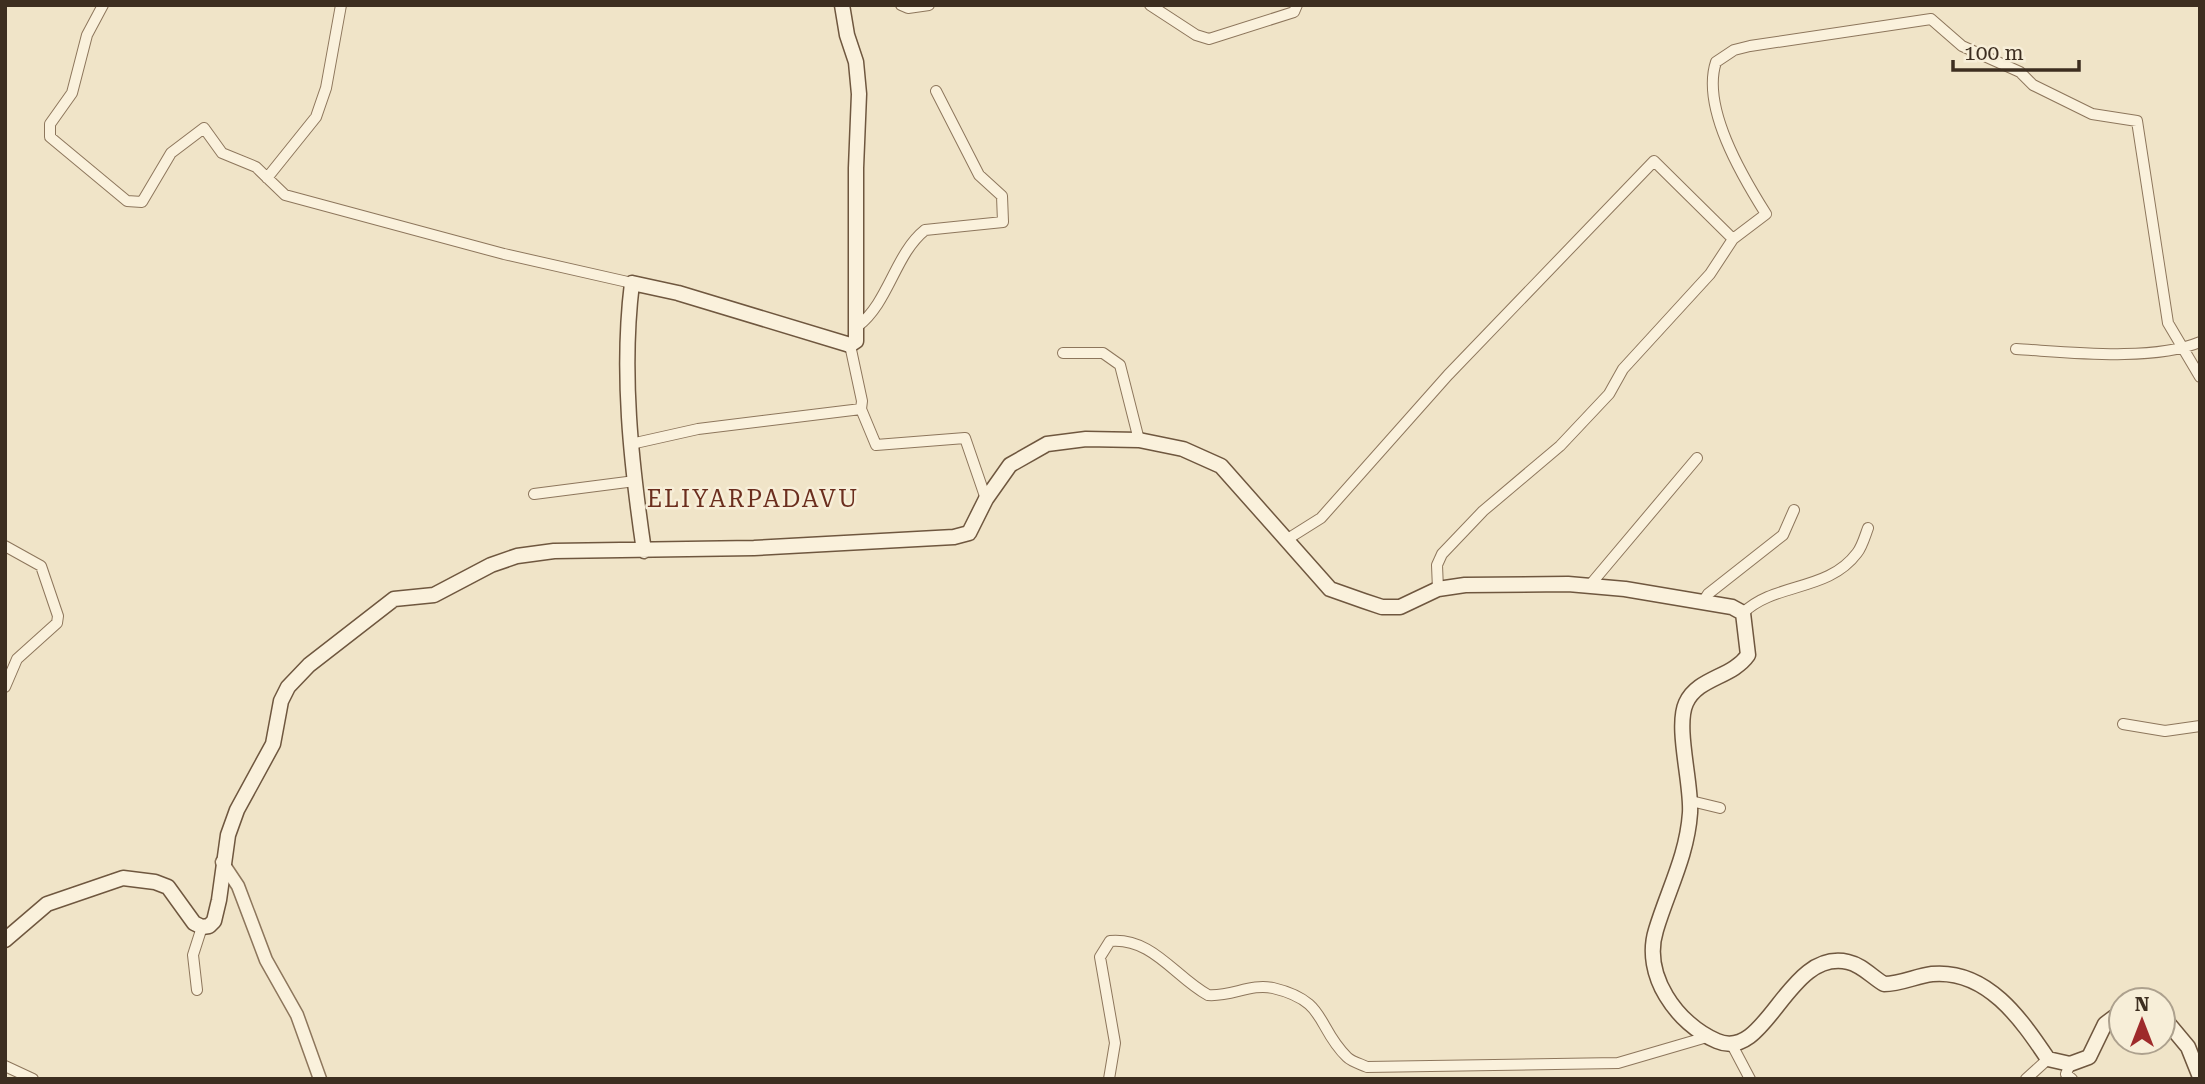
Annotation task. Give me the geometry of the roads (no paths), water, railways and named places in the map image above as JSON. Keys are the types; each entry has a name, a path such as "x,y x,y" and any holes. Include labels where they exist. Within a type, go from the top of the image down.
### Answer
{"main road":[{"path":"644,551 631,444 627,325 632,283 678,293 788,325 825,340 849,345 856,341 856,168 859,94 856,62 846,34 842,5"},
{"path":"5,940 47,904 123,878 155,882 168,887 194,923 202,927 214,920 222,862 237,810 273,744 281,701 288,687 309,664 394,599 434,595 491,565 517,556 554,551 644,551 954,537 969,533 986,499 1010,465 1047,444 1086,439 1139,440 1182,449 1220,466 1330,589 1382,607 1400,607 1438,589 1501,583 1590,585 1732,607 1743,613 1748,655 1741,665 1696,688 1685,705 1684,750 1691,801 1688,839 1655,932 1657,982 1672,1006 1688,1024 1707,1037 1721,1043 1731,1043 1756,1032 1768,1022 1786,991 1797,980 1816,967 1841,961 1852,963 1884,984 1931,974 1967,978 2011,1010 2048,1059 2071,1072 2089,1057 2107,1022"},
{"path":"2177,1034 2188,1047 2200,1077"}],"street":[{"path":"103,5 86,34 72,93 50,124 50,137 127,201 142,202 171,153 204,128 222,153 256,167 285,195 504,254 632,283"},
{"path":"267,178 316,117 326,88 341,5"},
{"path":"901,5 908,8 929,5"},
{"path":"1150,5 1196,35 1209,39 1294,12 1297,5"},
{"path":"1438,589 1437,565 1442,554 1483,511 1560,446 1609,394 1623,369 1710,274 1733,239 1766,214 1737,169 1712,98 1716,62 1734,50 1931,19 1962,46 2020,72 2034,85 2092,114 2137,121 2168,323 2200,377"},
{"path":"858,326 887,288 917,236 925,230 1003,222 1002,196 979,175 936,91"},
{"path":"1286,540 1321,517 1448,375 1654,161 1733,239"},
{"path":"2016,349 2078,352 2182,349 2200,342"},
{"path":"849,345 862,401 861,409 876,445 965,438 986,499"},
{"path":"1063,353 1103,353 1120,365 1139,440"},
{"path":"631,444 698,429 861,409"},
{"path":"1590,585 1697,458"},
{"path":"534,494 635,481"},
{"path":"1702,603 1708,594 1783,535 1794,509"},
{"path":"1743,613 1756,600 1810,585 1834,574 1857,553 1868,528"},
{"path":"5,546 41,566 58,616 57,623 17,659 5,687"},
{"path":"2123,724 2165,731 2200,726"},
{"path":"1691,801 1720,808"},
{"path":"222,862 238,886 266,960 297,1015 320,1079"},
{"path":"197,990 193,955 202,927"},
{"path":"1108,1079 1115,1043 1100,957 1110,941 1125,940 1142,945 1208,995 1220,996 1250,987 1271,987 1302,998 1317,1011 1348,1058 1367,1067 1618,1063 1707,1037"},
{"path":"1731,1043 1750,1079"},
{"path":"2026,1079 2048,1059"},
{"path":"5,1066 33,1079"}],"district":[{"name":"ELIYARPADAVU","path":"753,499"}]}
